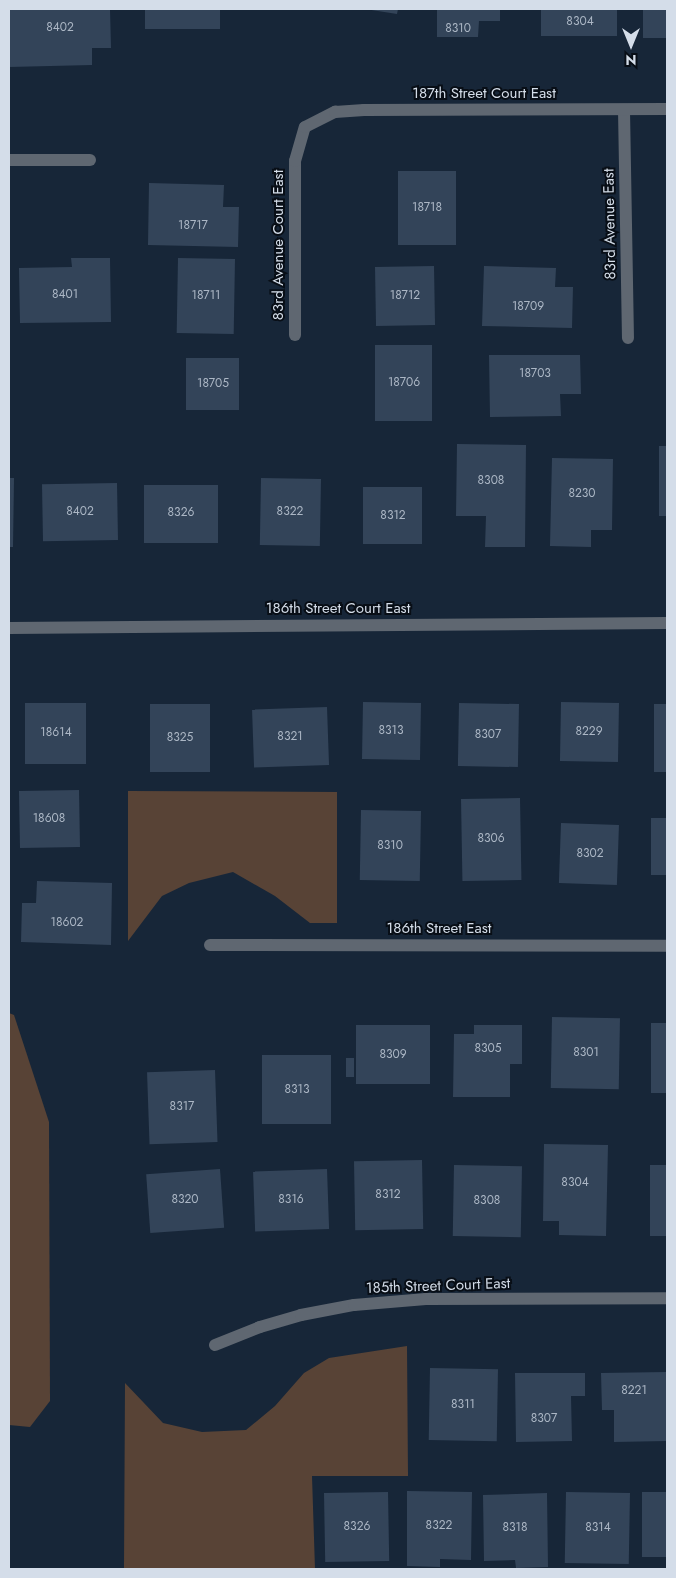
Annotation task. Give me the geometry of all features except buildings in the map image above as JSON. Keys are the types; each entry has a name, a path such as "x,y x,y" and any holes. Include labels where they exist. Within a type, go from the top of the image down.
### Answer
{"street":[{"name":"187th Street Court East","path":"305,127 334,112 364,110 667,109"},
{"name":"83rd Avenue East","path":"624,110 628,338"},
{"name":"83rd Avenue Court East","path":"295,335 295,161 305,127"},
{"path":"9,160 90,160"},
{"name":"186th Street Court East","path":"9,628 667,624"},
{"name":"186th Street East","path":"210,945 667,946"},
{"name":"185th Street Court East","path":"215,1345 260,1327 293,1318 354,1306 426,1299 667,1298"}],"shaded area":[{"path":"128,791 337,792 337,923 310,923 275,896 233,872 189,883 162,896 128,941"},
{"path":"9,1013 14,1015 49,1122 50,1401 30,1427 9,1425"},
{"path":"407,1346 408,1476 312,1476 315,1569 124,1569 125,1383 163,1423 202,1432 246,1430 275,1406 304,1373 329,1358"}]}
